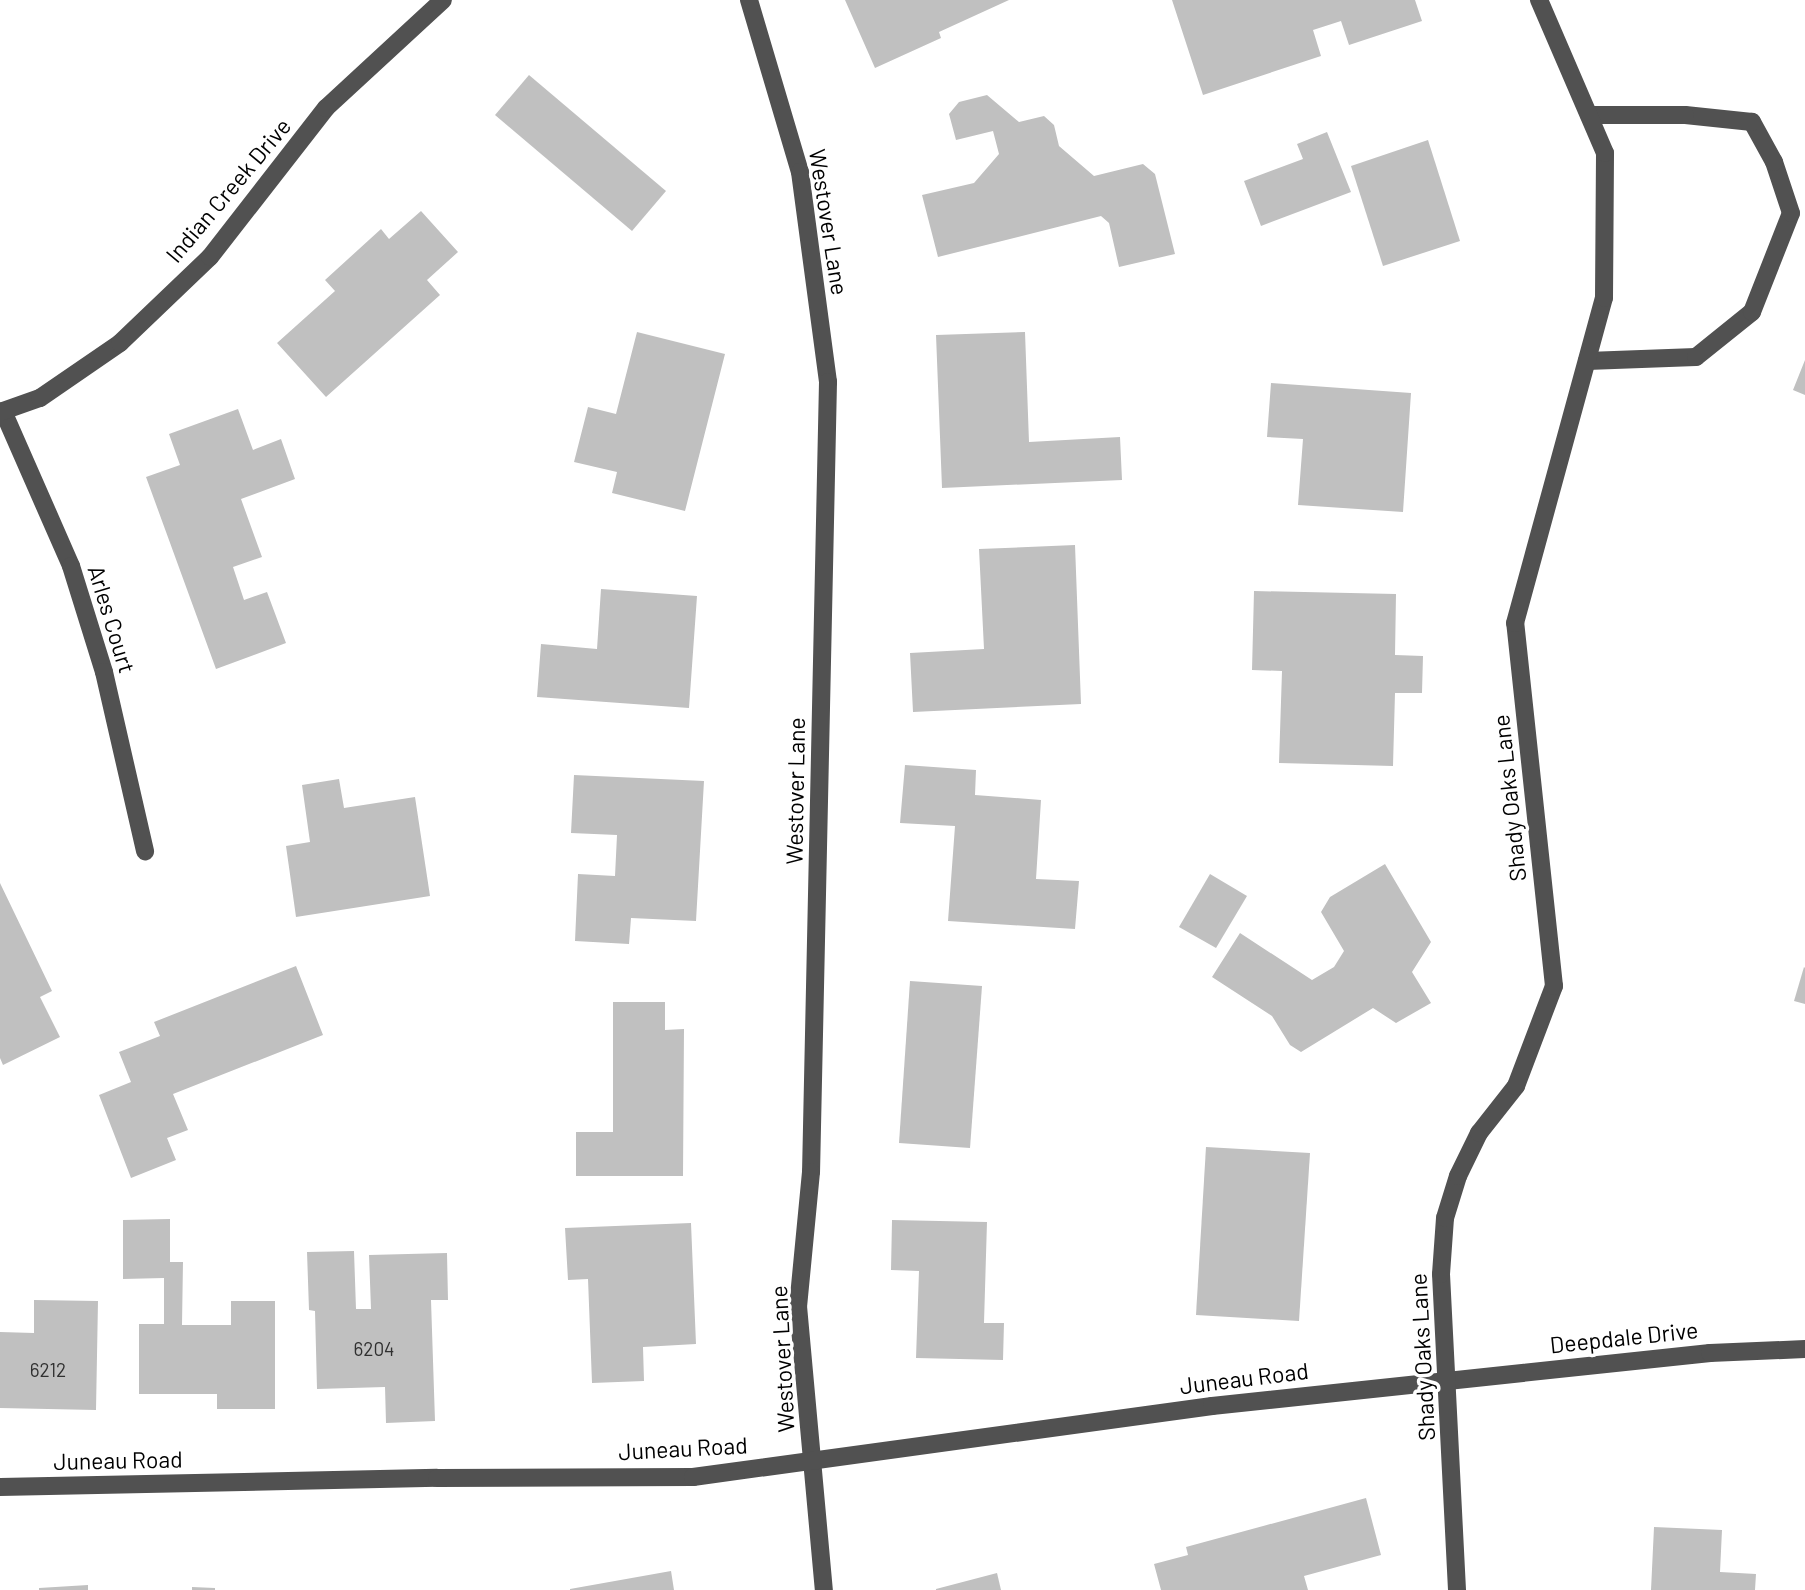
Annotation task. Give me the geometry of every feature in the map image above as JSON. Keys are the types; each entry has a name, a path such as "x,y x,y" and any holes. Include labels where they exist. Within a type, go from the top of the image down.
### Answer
{"street":[{"name":"Indian Creek Drive","path":"1,412 40,398 120,343 210,257 326,108 443,0"},
{"name":"Westover Lane","path":"749,0 800,172 828,382 811,1172 798,1306 824,1590"},
{"name":"Shady Oaks Lane","path":"1457,1590 1441,1274 1446,1218 1458,1175 1479,1133 1516,1086 1554,986 1515,623 1604,298 1607,211 1605,153 1539,0"},
{"path":"1587,361 1696,357 1752,312 1791,213 1774,162 1752,122 1685,115 1589,115"},
{"name":"Arles Court","path":"1,412 71,566 104,672 145,850"},
{"name":"Deepdale Drive","path":"1448,1381 1710,1353 1805,1349"},
{"name":"Juneau Road","path":"0,1487 437,1478 692,1477 1212,1406 1448,1381"}],"building":[{"path":"845,0 1009,0 939,32 941,38 875,68"},
{"path":"1172,0 1415,0 1422,21 1349,45 1341,21 1313,30 1321,56 1203,95"},
{"path":"529,75 666,191 632,231 495,115"},
{"path":"987,95 1019,122 1044,116 1054,125 1059,146 1094,176 1143,164 1155,174 1175,254 1119,267 1109,223 1101,216 938,257 922,195 974,183 999,154 993,131 956,140 949,114 959,102"},
{"path":"1327,132 1351,192 1261,226 1244,181 1303,159 1297,144"},
{"path":"1428,140 1460,241 1383,266 1351,166"},
{"path":"421,211 458,252 427,280 440,295 326,397 277,343 335,291 325,280 381,229 389,239"},
{"path":"637,332 725,354 685,511 612,493 617,472 574,462 588,407 616,414"},
{"path":"1025,332 1029,442 1120,437 1122,480 942,488 936,335"},
{"path":"1805,360 1805,395 1793,390"},
{"path":"1271,383 1411,393 1403,512 1298,505 1303,439 1267,437"},
{"path":"238,409 253,450 281,439 295,479 241,499 262,557 233,567 244,600 267,592 286,643 216,669 146,477 180,465 169,434"},
{"path":"1075,545 1081,704 913,712 910,653 984,649 979,549"},
{"path":"601,589 697,596 689,708 537,697 541,644 597,649"},
{"path":"1254,591 1396,594 1395,655 1423,656 1422,693 1395,693 1393,766 1279,763 1282,671 1252,670"},
{"path":"905,765 976,770 975,795 1041,800 1036,879 1079,881 1075,929 948,921 955,826 900,823"},
{"path":"574,775 704,781 696,921 631,918 629,944 575,941 578,874 615,876 617,835 571,833"},
{"path":"339,779 344,808 415,797 430,896 296,917 286,846 310,842 302,785"},
{"path":"1385,864 1431,942 1412,972 1431,1003 1396,1023 1373,1008 1301,1052 1290,1045 1272,1016 1212,977 1240,933 1312,980 1334,967 1344,951 1321,912 1330,897"},
{"path":"1210,874 1247,896 1216,948 1179,927"},
{"path":"0,883 52,991 40,997 60,1037 3,1065 0,1058"},
{"path":"296,966 323,1035 173,1094 188,1130 167,1138 176,1160 131,1178 99,1095 131,1082 119,1052 160,1036 154,1022"},
{"path":"1805,968 1805,1004 1794,1001"},
{"path":"910,981 982,986 970,1148 899,1143"},
{"path":"613,1002 665,1002 665,1030 684,1029 683,1176 576,1176 576,1132 613,1132"},
{"path":"1206,1147 1310,1153 1299,1321 1196,1315"},
{"path":"170,1219 170,1262 183,1262 182,1325 231,1325 231,1301 275,1301 275,1409 217,1409 217,1394 139,1394 139,1324 164,1324 164,1278 123,1279 123,1220"},
{"path":"892,1220 987,1222 984,1323 1004,1323 1003,1360 916,1358 919,1271 891,1270"},
{"path":"691,1223 696,1344 643,1347 644,1381 592,1383 588,1279 568,1280 565,1228"},
{"path":"354,1251 356,1309 371,1309 369,1255 447,1253 448,1300 431,1300 435,1421 386,1423 385,1387 317,1389 315,1311 309,1310 307,1252"},
{"path":"34,1300 98,1301 96,1410 0,1408 0,1332 34,1333"},
{"path":"1366,1498 1381,1555 1304,1576 1308,1590 1161,1590 1154,1564 1188,1555 1186,1547"},
{"path":"1654,1527 1722,1530 1720,1572 1756,1574 1755,1590 1651,1590"},
{"path":"671,1571 674,1590 570,1590 570,1589"},
{"path":"997,1573 1001,1590 936,1590 936,1589"},
{"path":"88,1585 88,1590 39,1590 39,1588"},
{"path":"192,1587 215,1588 215,1590 192,1590"}]}
